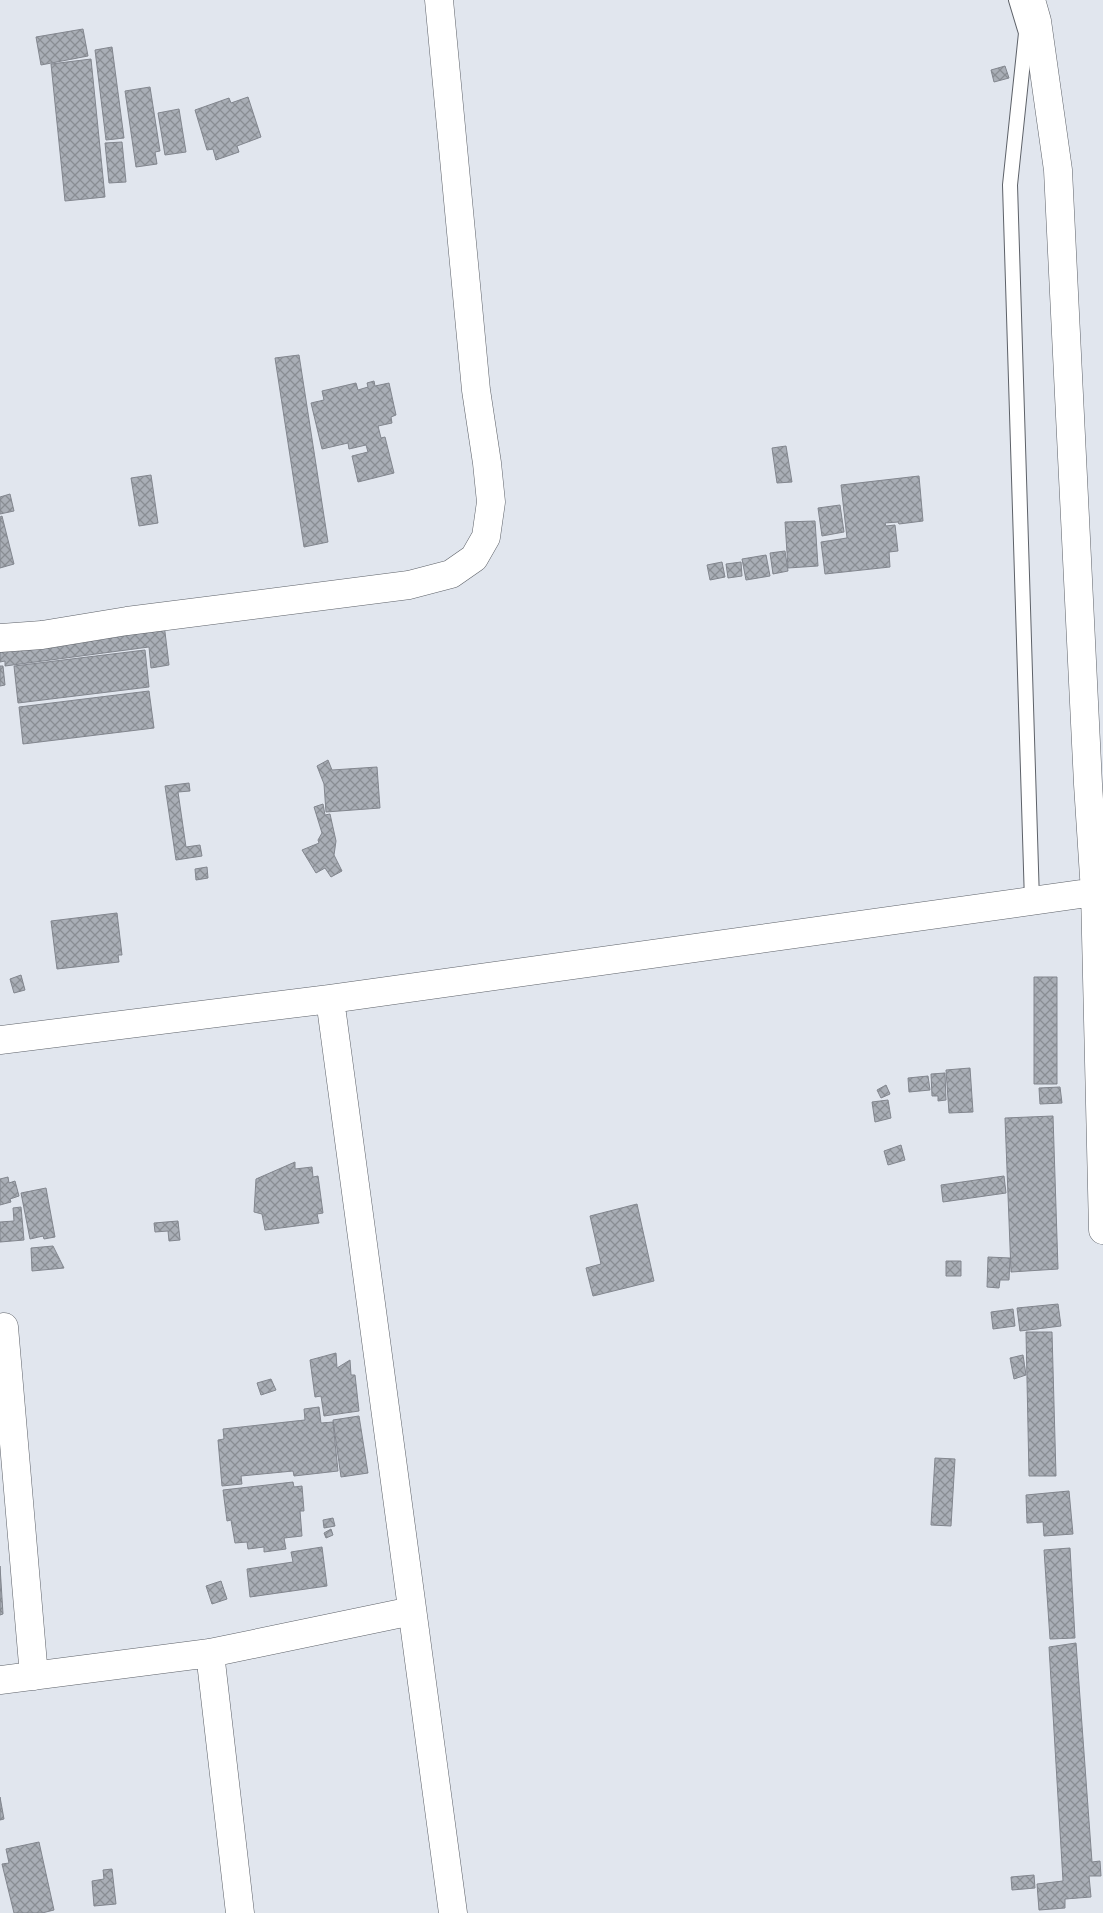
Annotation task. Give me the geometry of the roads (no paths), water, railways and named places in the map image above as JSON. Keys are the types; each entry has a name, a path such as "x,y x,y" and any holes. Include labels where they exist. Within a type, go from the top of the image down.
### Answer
{"street":[{"path":"0,638 42,635 127,621 409,585 451,574 474,558 486,537 490,502 487,463 476,390 439,0"},
{"path":"1031,0 1037,21 1058,170 1088,784 1099,933 1103,1230"},
{"path":"0,1040 330,999 1095,892"},
{"path":"330,999 453,1913"},
{"path":"4,1327 34,1676"},
{"path":"0,1680 210,1653 412,1611"},
{"path":"210,1653 240,1913"}],"lane":[{"path":"1016,0 1026,33 1010,185 1032,901"}]}
